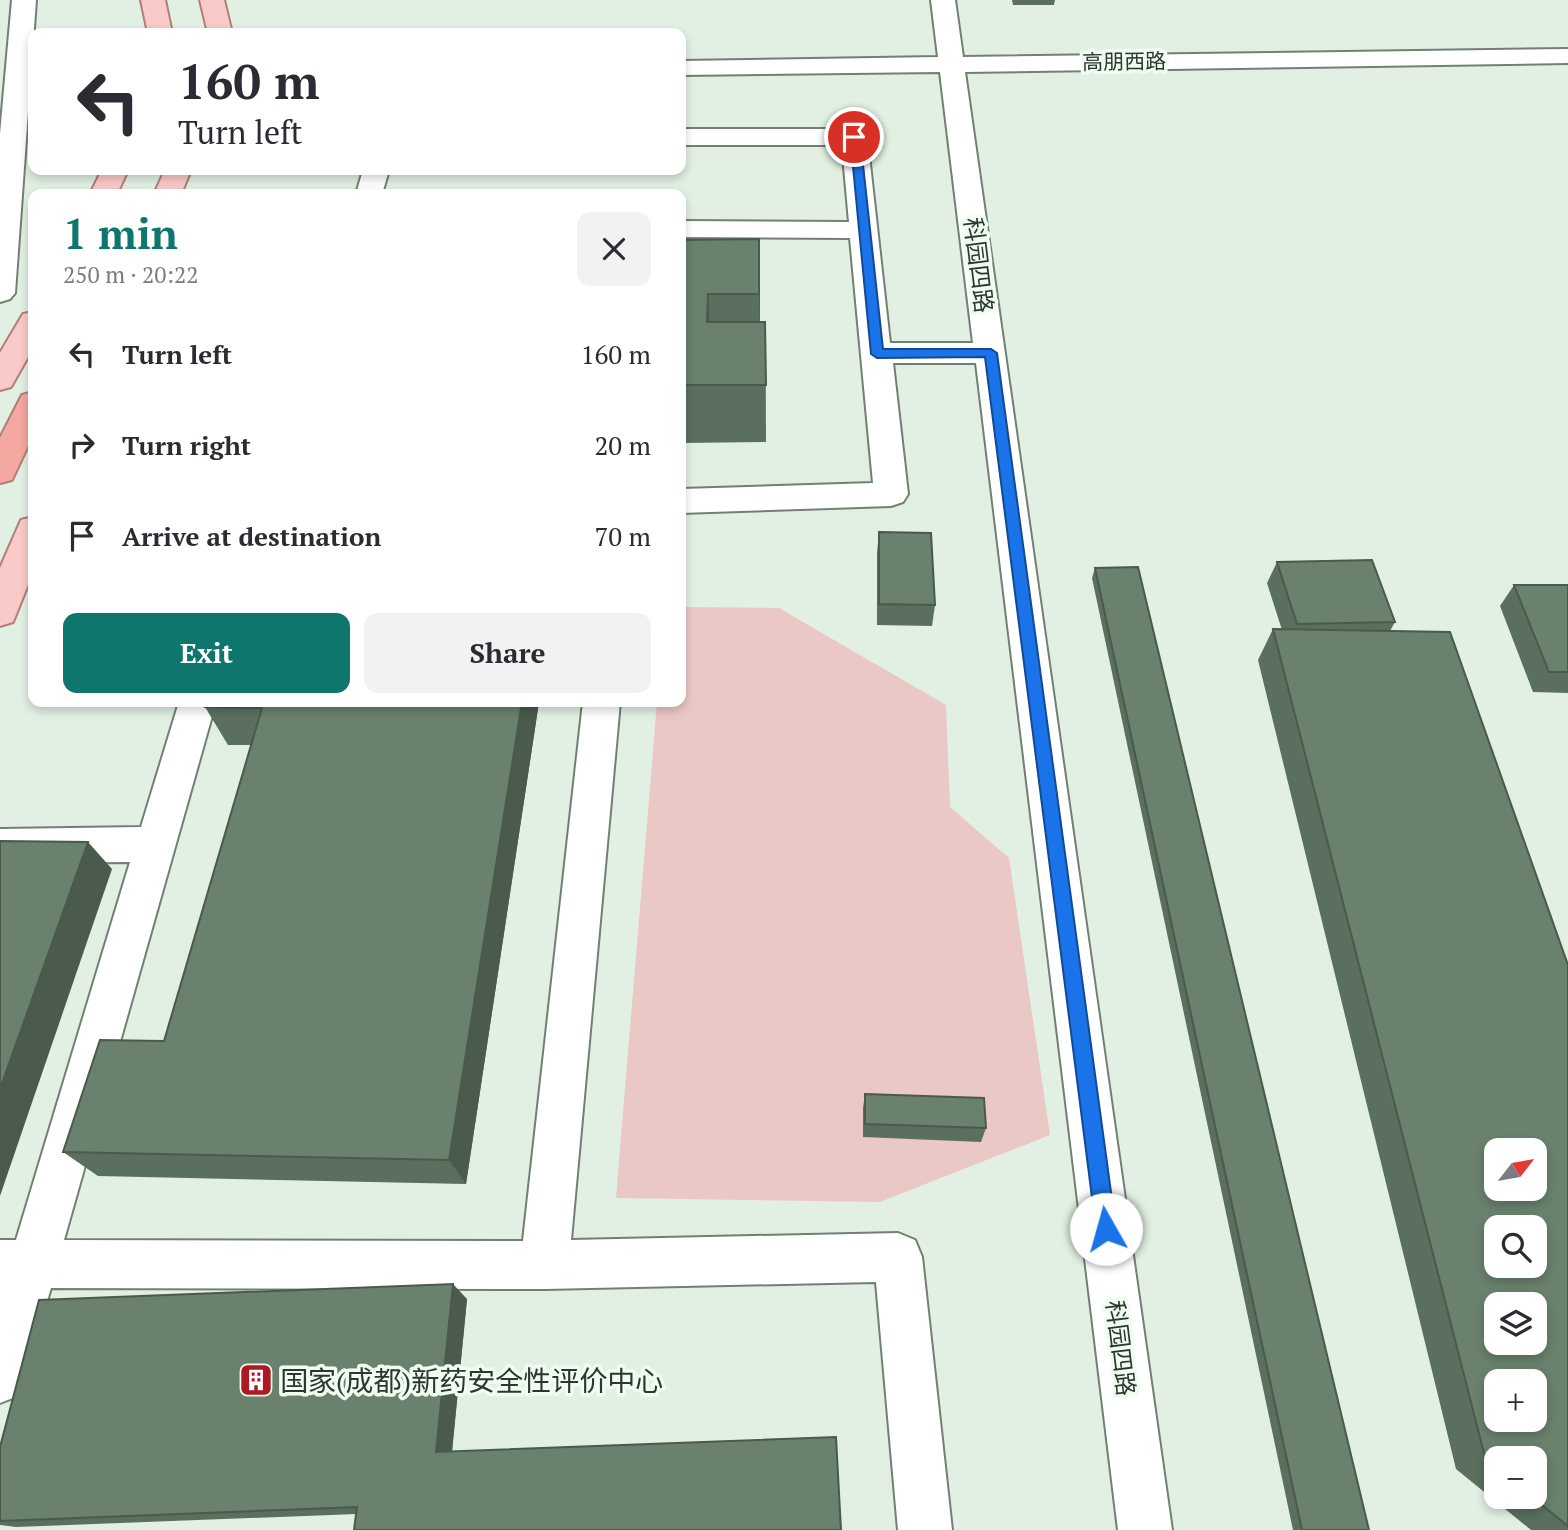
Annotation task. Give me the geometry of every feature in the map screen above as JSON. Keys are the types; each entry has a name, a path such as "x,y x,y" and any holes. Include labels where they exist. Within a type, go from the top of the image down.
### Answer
{"highway":[{"path":"0,472 28,413"}],"main road":[{"path":"153,0 159,28"},
{"path":"212,0 219,28"},
{"path":"0,380 28,330"},
{"path":"0,612 28,542"}],"street":[{"path":"0,293 24,0"},
{"name":"科园四路","path":"943,0 1145,1530"},
{"name":"高朋西路","path":"686,68 951,53 1568,37"},
{"name":"高朋西路","path":"686,47 951,53 1568,56"},
{"path":"686,138 854,137 891,494 686,501"},
{"path":"686,229 865,230"},
{"path":"877,354 991,353"},
{"path":"0,1378 16,1264 155,844 196,707"},
{"path":"545,1265 601,707"},
{"path":"0,846 155,844"},
{"path":"16,1264 545,1265 898,1257 925,1530"}],"shaded area":[{"path":"686,607 779,608 946,705 950,807 1009,858 1050,1135 880,1202 616,1198 657,707 686,707"}],"building":[{"path":"759,239 759,294 708,294 707,322 765,322 766,385 686,385 686,240"},
{"path":"879,532 931,533 935,605 879,604"},
{"path":"1372,560 1395,622 1297,624 1277,562"},
{"path":"1138,567 1369,1530 1302,1530 1095,568"},
{"path":"1514,585 1568,585 1568,672 1549,672"},
{"path":"1273,629 1450,632 1568,965 1568,1526 1547,1509 1547,1446 1484,1446 1484,1453"},
{"path":"205,707 521,707 449,1160 63,1152 100,1040 164,1041 262,708"},
{"path":"0,841 88,842 0,1089"},
{"path":"865,1094 984,1098 986,1128 865,1124"},
{"name":"国家(成都)新药安全性评价中心","path":"453,1284 436,1452 836,1437 841,1530 354,1530 357,1507 0,1521 0,1447 39,1300"}],"place":[{"name":"国家(成都)新药安全性评价中心","path":"256,1380"}],"route":[{"path":"854,137 877,354 991,353 1106,1229"}]}
